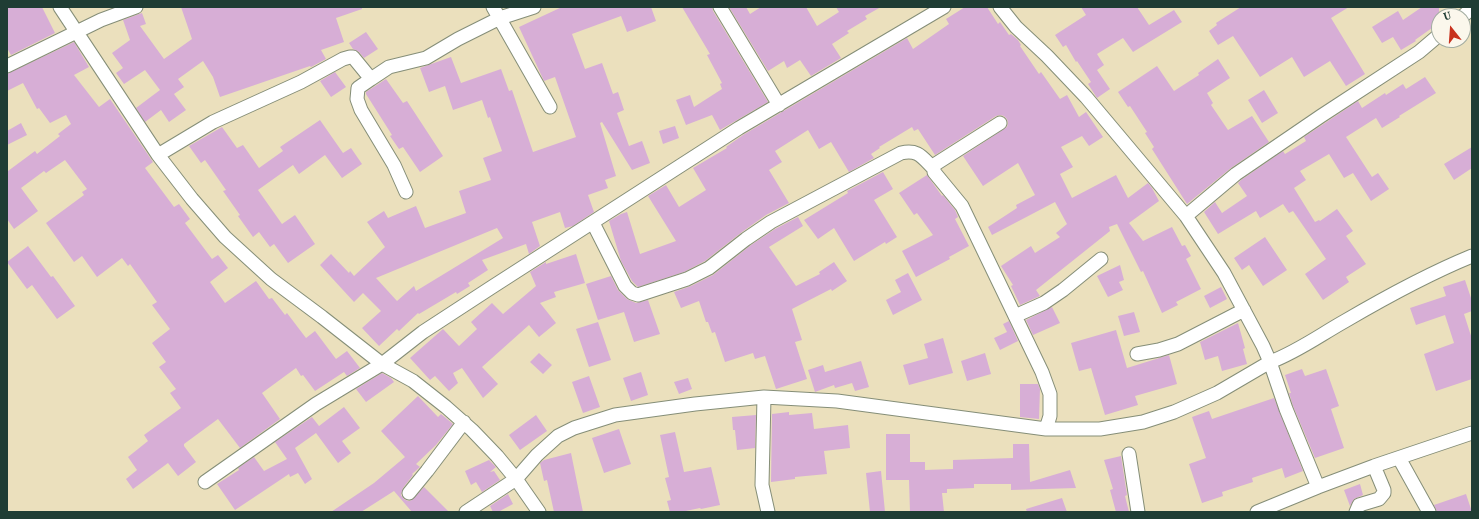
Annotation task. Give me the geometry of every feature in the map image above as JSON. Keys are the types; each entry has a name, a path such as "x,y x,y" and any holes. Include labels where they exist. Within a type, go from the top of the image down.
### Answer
{"street":[{"path":"60,7 158,155 192,199 225,237 271,279 322,316 382,364 414,381 464,422 497,456 516,479 539,512"},
{"path":"7,66 101,20 136,7"},
{"path":"406,192 394,165 361,110 357,99 358,88 389,67 426,58 458,39 496,12 534,7"},
{"path":"720,7 778,105"},
{"path":"205,482 316,404 382,364 423,332 739,128 944,7"},
{"path":"1000,7 1016,27 1047,56 1086,97 1186,216 1224,273 1260,341 1272,368 1318,487"},
{"path":"496,12 550,106"},
{"path":"1186,216 1236,174 1419,52 1431,42"},
{"path":"158,155 213,122 301,82 350,57 354,57 371,79"},
{"path":"933,168 934,165 945,157 1000,123"},
{"path":"593,222 625,286 632,294 638,295 687,279 709,268 746,239 771,222 901,153 910,151 916,152 933,168 934,172 962,206 1016,316 1042,372 1050,394 1050,416 1046,429"},
{"path":"466,512 516,479 537,455 558,436 574,428 615,415 694,404 764,401 837,402 1046,429 1100,429 1143,422 1174,412 1272,368 1295,351 1421,278 1472,256"},
{"path":"1016,316 1044,303 1102,259"},
{"path":"1137,354 1159,350 1178,344 1244,310"},
{"path":"764,401 764,460 762,485 768,512"},
{"path":"409,493 464,422"},
{"path":"1257,512 1374,466 1472,433"},
{"path":"1128,454 1138,512"},
{"path":"1399,458 1429,512"},
{"path":"1356,512 1359,505 1379,499 1384,494 1384,490 1374,466"}],"building":[{"path":"7,7 42,7 55,33 11,55 7,48"},
{"path":"181,7 362,7 362,9 336,18 344,42 321,50 326,59 311,67 310,66 220,97 213,77 203,61 178,79 184,87 174,94 186,110 169,122 161,110 145,122 136,108 160,90 145,70 124,84 116,73 123,68 112,53 130,40 123,20 142,13 146,24 140,26 164,59 192,39"},
{"path":"562,7 651,7 656,21 627,32 621,16 572,34 585,69 602,63 613,94 618,92 624,110 617,113 629,146 642,141 650,163 632,170 602,122 600,123 616,176 605,180 608,188 588,195 594,212 573,226 565,228 560,212 532,222 540,246 529,254 526,244 482,260 488,270 468,283 470,286 457,294 456,292 419,314 418,313 399,331 397,329 379,346 362,328 381,311 363,293 354,302 320,265 331,254 349,273 350,271 354,276 385,247 367,222 384,211 388,218 416,206 425,228 466,213 459,191 491,180 483,158 502,151 490,117 488,118 482,100 453,110 445,86 429,92 420,68 451,57 461,83 501,69 509,91 512,90 533,152 576,137 555,77 544,81 519,27","holes":["497,228 503,238 416,291 414,286 397,301 376,278"]},
{"path":"682,7 712,7 768,102 720,130 712,115 686,125 676,100 690,95 694,107 722,89 720,84 722,83 707,55 710,54"},
{"path":"729,7 746,7 750,14 761,7 806,7 817,26 839,12 836,7 881,7 865,16 867,19 847,31 849,33 832,44 841,58 811,76 800,60 787,68 784,61 768,71"},
{"path":"965,7 987,7 998,24 1000,22 1009,35 1011,34 1018,40 1021,45 1020,46 1039,74 1041,72 1060,99 1067,95 1079,117 1086,112 1103,137 1089,146 1082,136 1061,147 1073,167 1060,174 1072,198 1116,175 1128,198 1148,183 1159,201 1129,223 1143,241 1172,227 1182,246 1185,245 1191,256 1186,259 1201,289 1176,302 1178,305 1162,313 1143,271 1141,272 1117,224 1109,227 1110,231 1036,290 1040,296 1020,305 1011,286 1013,285 1001,266 1031,246 1035,253 1060,237 1056,233 1067,224 1055,202 992,235 988,227 1017,208 1016,205 1035,195 1018,163 983,186 963,156 1007,127 1007,119 1000,115 996,116 935,155 918,129 914,131 912,127 879,147 880,148 871,154 874,158 849,172 831,142 819,149 808,130 775,151 782,162 769,170 789,203 766,215 705,261 684,272 638,287 632,281 621,261 609,221 627,212 640,254 676,241 648,196 666,185 679,207 706,190 693,168 727,148 726,147 743,135 907,38 913,49 949,24 946,19"},
{"path":"1081,7 1137,7 1149,25 1174,10 1182,22 1133,52 1123,38 1097,54 1104,65 1097,70 1110,89 1097,98 1088,84 1091,82 1077,61 1076,62 1066,45 1063,47 1055,35 1086,15"},
{"path":"1241,7 1349,7 1331,18 1365,74 1346,86 1330,61 1304,77 1292,57 1260,77 1233,36 1218,45 1209,31 1217,25 1216,23"},
{"path":"1422,7 1439,7 1431,8 1431,29 1415,40 1416,41 1401,50 1393,37 1382,43 1372,27 1398,11 1403,20"},
{"path":"366,32 378,49 364,58 359,52 353,49 349,43"},
{"path":"74,42 89,67 74,75 99,107 110,99 153,162 145,168 174,207 179,204 190,219 185,223 212,259 218,255 228,268 210,282 225,303 256,281 269,299 272,298 285,315 287,313 306,338 315,331 336,359 347,351 360,368 347,376 344,372 315,391 303,375 301,376 296,368 262,393 280,419 240,448 218,419 184,444 196,462 178,476 168,463 133,489 126,479 137,470 128,457 148,441 144,435 181,408 170,393 176,389 159,367 166,362 152,343 170,329 152,305 157,302 130,264 128,266 122,258 97,277 82,256 74,262 46,223 84,195 82,192 87,189 65,160 46,173 44,171 21,188 38,211 14,229 7,219 7,170 8,171 35,151 37,154 60,136 58,134 71,124 66,115 50,123 39,108 37,109 23,83 7,91 7,74"},
{"path":"1218,59 1230,78 1207,93 1213,103 1211,105 1228,130 1252,116 1269,142 1231,168 1187,204 1152,149 1154,147 1145,133 1147,132 1130,106 1128,107 1118,92 1157,66 1174,91 1199,75 1198,73"},
{"path":"335,72 346,87 331,97 320,81"},
{"path":"1425,77 1436,93 1382,128 1376,118 1346,137 1372,177 1378,173 1389,189 1371,201 1353,173 1344,178 1329,154 1300,171 1306,180 1294,188 1315,222 1320,221 1337,209 1353,231 1346,236 1366,264 1346,277 1349,282 1323,300 1305,274 1326,259 1293,211 1289,213 1283,204 1260,218 1256,211 1218,234 1204,212 1215,202 1222,213 1247,196 1238,183 1241,180 1283,151 1285,154 1306,141 1304,137 1358,101 1362,108 1385,93 1386,95 1403,84 1406,89"},
{"path":"386,79 403,103 407,101 443,156 420,172 403,147 399,149 390,136 392,135 366,94 366,92"},
{"path":"1264,90 1278,113 1262,123 1248,100"},
{"path":"320,120 343,153 351,148 362,164 342,178 325,155 299,174 293,165 258,190 282,224 295,215 315,244 288,263 274,244 270,247 259,232 253,237 223,191 226,190 205,160 201,163 189,146 222,127 237,148 243,145 259,168 283,151 280,147"},
{"path":"21,123 27,135 7,145 7,131"},
{"path":"675,126 679,138 663,144 659,131"},
{"path":"1472,147 1472,168 1454,180 1444,164"},
{"path":"883,172 893,189 874,200 897,237 886,244 885,242 854,261 834,228 818,239 804,220 848,193 847,191"},
{"path":"927,175 942,196 943,195 955,210 958,217 955,219 969,246 949,257 950,259 916,277 902,251 933,235 917,213 914,215 899,193"},
{"path":"798,217 803,226 769,247 796,286 820,274 819,272 834,262 847,281 832,291 831,289 792,309 802,340 795,342 807,379 776,389 765,356 755,359 753,353 725,362 715,332 712,333 708,322 706,322 699,301 681,308 674,292 691,286 713,275 751,245 775,229"},
{"path":"1265,237 1287,270 1263,286 1249,265 1242,270 1234,258"},
{"path":"28,246 75,306 57,319 32,285 27,289 7,262"},
{"path":"576,254 585,283 554,292 556,297 540,303 556,323 539,337 529,325 482,367 498,384 483,398 462,368 453,373 458,383 449,391 435,376 430,380 410,358 443,329 459,346 477,329 471,322 492,303 503,314 536,286 530,272 546,262 546,264"},
{"path":"1120,265 1124,280 1119,282 1123,290 1108,297 1097,276"},
{"path":"908,273 922,300 893,315 886,300 901,292 895,280"},
{"path":"611,276 618,290 627,299 636,303 648,300 660,334 634,342 624,312 598,320 586,284"},
{"path":"1465,280 1472,301 1472,311 1464,314 1472,339 1472,379 1436,391 1424,354 1454,343 1445,315 1416,325 1410,308 1446,296 1443,287"},
{"path":"1221,287 1227,299 1210,308 1204,296"},
{"path":"1052,307 1060,323 1033,335 1026,320"},
{"path":"1134,312 1140,332 1124,336 1118,316"},
{"path":"1009,321 1018,341 1000,350 994,338 1007,332 1003,324"},
{"path":"598,322 611,360 589,367 576,329"},
{"path":"1238,323 1245,348 1243,349 1247,364 1222,371 1218,356 1205,360 1200,342"},
{"path":"1116,330 1127,368 1169,355 1177,384 1135,396 1138,405 1105,415 1091,368 1079,371 1071,343"},
{"path":"943,338 953,373 909,385 903,365 928,358 924,344"},
{"path":"539,353 552,365 543,374 530,362"},
{"path":"985,353 991,374 967,381 961,361"},
{"path":"861,361 869,387 855,391 852,383 835,388 834,385 815,392 808,370 823,365 825,372"},
{"path":"1302,369 1305,376 1326,369 1339,406 1331,409 1344,448 1315,458 1293,406 1289,393 1291,393 1285,375"},
{"path":"641,372 648,395 631,401 623,378"},
{"path":"382,373 391,378 394,382 366,402 356,389"},
{"path":"589,376 600,407 583,413 572,382"},
{"path":"688,378 692,389 679,394 674,382"},
{"path":"1020,384 1038,384 1040,389 1039,419 1020,417"},
{"path":"418,396 438,417 441,414 453,424 436,445 416,464 420,467 412,474 413,475 403,488 401,495 408,501 412,500 424,487 449,512 412,512 394,491 361,512 331,512 374,483 405,457 381,431"},
{"path":"1274,398 1303,471 1285,478 1282,468 1252,478 1253,482 1222,492 1223,496 1202,503 1189,464 1206,458 1192,417 1209,411 1212,419"},
{"path":"344,407 360,428 342,441 351,453 338,463 316,433 295,448 312,479 305,484 298,473 290,477 289,474 235,510 217,484 239,470 238,468 254,457 264,471 287,459 275,442 312,417 319,426"},
{"path":"789,412 789,415 812,413 814,429 848,425 850,448 824,451 827,474 795,477 795,479 771,482 772,414"},
{"path":"536,415 547,431 520,450 509,435"},
{"path":"756,415 755,448 737,450 732,417"},
{"path":"619,429 631,464 604,473 592,438"},
{"path":"675,432 684,472 711,467 720,505 681,512 670,512 667,501 671,500 665,478 669,477 660,435"},
{"path":"886,434 910,434 910,462 925,462 925,470 953,469 953,460 1013,458 1013,444 1029,444 1030,482 1070,470 1076,488 1011,490 1011,484 974,484 974,488 947,489 947,493 942,493 944,512 910,512 909,480 886,480"},
{"path":"571,453 583,512 554,512 547,480 544,481 540,463 544,460"},
{"path":"1121,456 1127,495 1125,496 1129,512 1116,512 1110,490 1113,489 1104,460"},
{"path":"489,460 496,467 490,472 494,471 500,480 482,492 476,482 471,485 465,471"},
{"path":"881,471 885,512 870,512 866,473"},
{"path":"1360,484 1363,495 1354,499 1350,506 1344,490"},
{"path":"508,494 513,504 498,512 493,512 490,506"},
{"path":"1466,494 1472,512 1437,512 1434,505"},
{"path":"1062,498 1067,512 1027,512 1026,509"}]}
